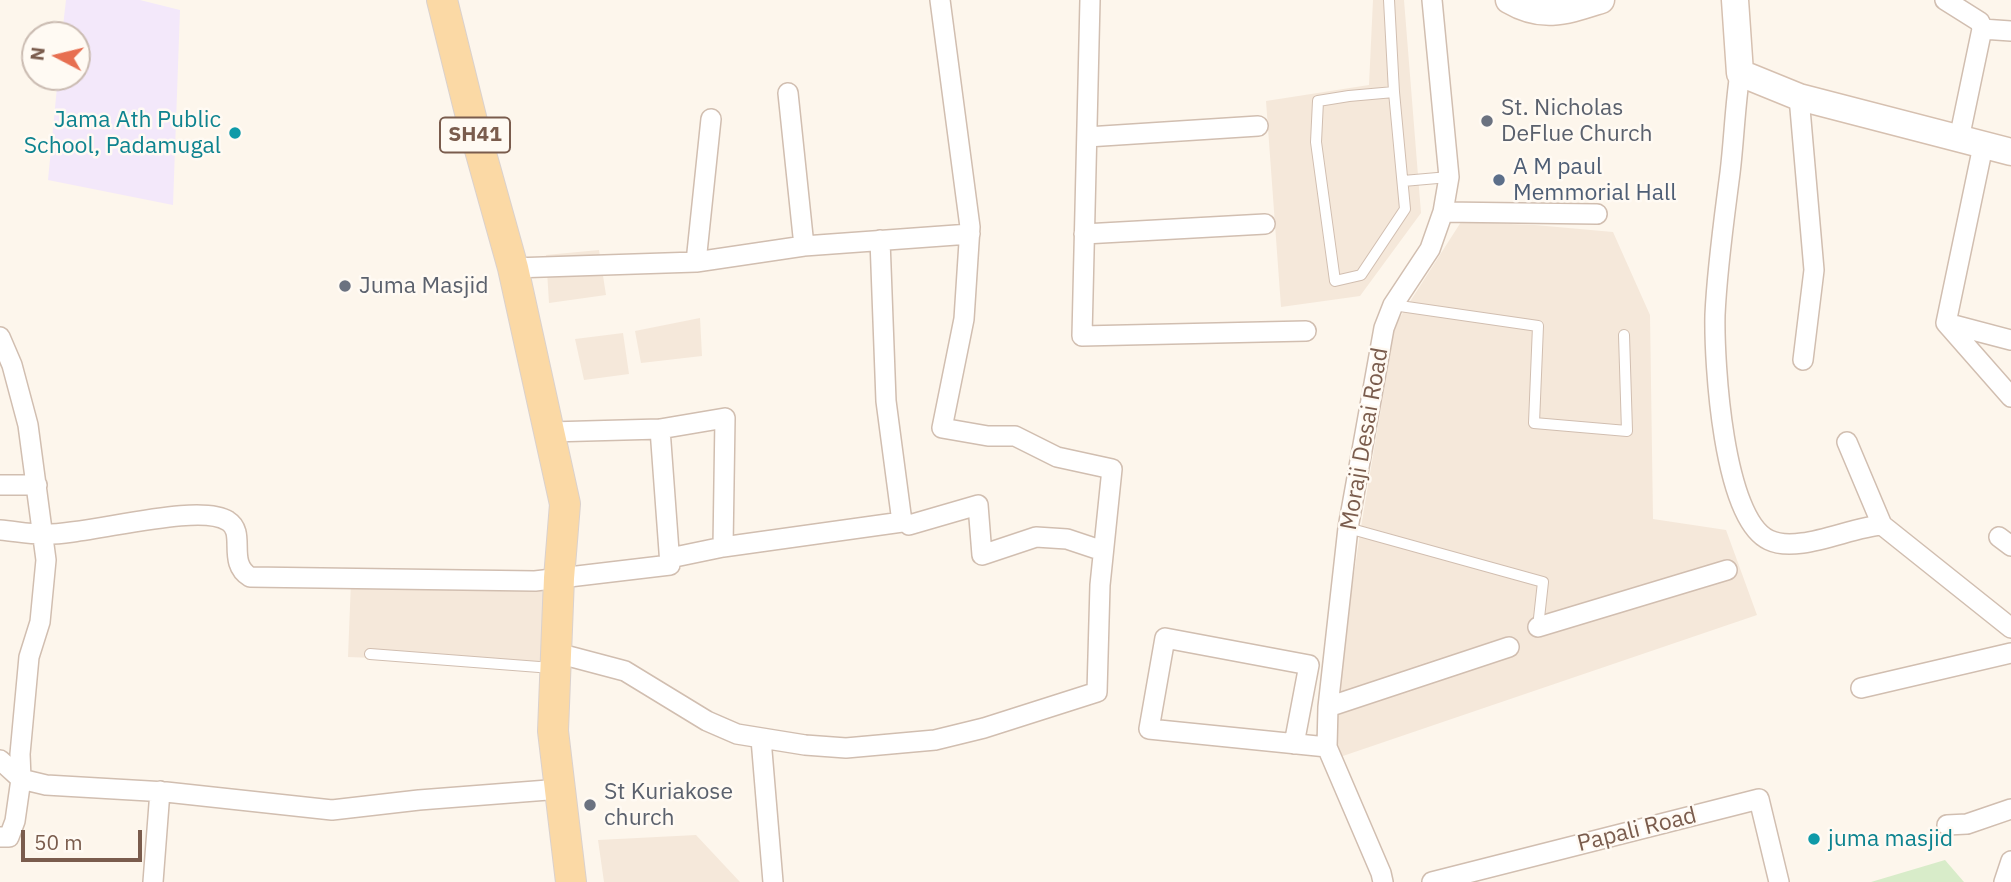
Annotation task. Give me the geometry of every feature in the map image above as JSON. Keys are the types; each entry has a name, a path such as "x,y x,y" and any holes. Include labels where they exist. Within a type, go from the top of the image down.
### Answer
{"main road":[{"name":"SH41","path":"442,0 513,268"},
{"path":"1509,0 1527,11 1560,13 1601,0"},
{"path":"1735,0 1741,73 1799,97 2011,152"},
{"path":"513,268 565,504 559,578 554,731 571,882"}],"street":[{"path":"557,661 625,671 708,721 737,734 846,748 935,740 984,728 1097,692 1098,625 1112,469 1057,457 1014,436 988,436 942,428 964,319 970,234 940,0"},
{"path":"1090,0 1082,336 1306,331"},
{"name":"Moraji Desai Road","path":"1382,882 1381,873 1327,747 1328,707 1348,528 1384,328 1393,305 1430,249 1443,212 1450,177 1432,0"},
{"path":"1945,0 1980,22 1982,29 1971,142 1946,323 2011,397"},
{"path":"1982,29 2011,31"},
{"path":"1741,73 1734,109 1715,316 1718,387 1727,457 1743,512 1754,530 1770,541 1794,544 1866,526 1882,525"},
{"path":"788,93 804,246"},
{"path":"1799,97 1814,270 1802,360"},
{"path":"696,262 711,119"},
{"path":"1087,137 1258,127"},
{"path":"1443,212 1597,214"},
{"path":"1084,234 1265,223"},
{"path":"513,268 696,262 804,246 970,234"},
{"path":"670,558 723,547 902,522 886,401 880,240"},
{"path":"1946,323 2011,340"},
{"path":"0,337 12,365 28,425 46,560 40,621 29,657 20,754 21,779 15,821 9,837 0,837"},
{"path":"550,432 660,429 725,418 723,547"},
{"path":"0,530 43,535 174,517 215,516 229,521 236,532 237,562 241,571 250,577 535,581 670,565 660,429"},
{"path":"1847,442 1882,525 2011,628"},
{"path":"0,485 37,485"},
{"path":"909,524 978,505 982,555 1036,537 1067,539 1103,551"},
{"path":"1538,627 1727,570"},
{"path":"1294,744 1309,665 1165,638 1149,729 1294,744 1327,747"},
{"path":"1328,707 1508,648"},
{"path":"1861,688 2011,653"},
{"path":"761,739 773,882"},
{"path":"0,760 21,779 46,785 160,791 332,810 561,789"},
{"path":"153,882 160,791"},
{"name":"Papali Road","path":"1432,882 1759,799 1779,882"},
{"path":"1947,825 1967,824 2011,809"},
{"path":"2004,882 2011,861"}],"lane":[{"path":"1389,0 1405,209 1362,275 1335,281 1316,142 1318,101 1394,92"},
{"path":"1403,181 1450,177"},
{"path":"1393,305 1538,326 1534,423 1627,431 1624,335"},
{"path":"1348,528 1543,582 1538,627"},
{"path":"370,654 557,661"}],"shaded area":[{"path":"66,0 140,0 180,10 173,205 48,180 57,91 91,91 91,21 64,21"},
{"path":"1373,0 1404,0 1421,213 1360,296 1281,307 1266,101 1369,85"},
{"path":"1461,222 1613,232 1650,315 1653,519 1726,530 1757,615 1340,757 1333,712 1395,325"},
{"path":"599,250 606,295 549,303 546,255"},
{"path":"700,318 702,356 641,363 635,331"},
{"path":"623,333 629,374 584,380 575,339"},
{"path":"351,581 554,589 550,665 348,657"},
{"path":"696,835 740,882 604,882 598,840"}],"green space":[{"path":"1945,860 1964,882 1871,882"}],"place":[{"name":"St. Nicholas DeFlue Church","path":"1487,121"},
{"name":"Jama Ath Public School, Padamugal","path":"235,133"},
{"name":"A M paul Memmorial Hall","path":"1499,180"},
{"name":"Juma Masjid","path":"345,286"},
{"name":"St Kuriakose church","path":"590,805"},
{"name":"juma masjid","path":"1814,839"}]}
